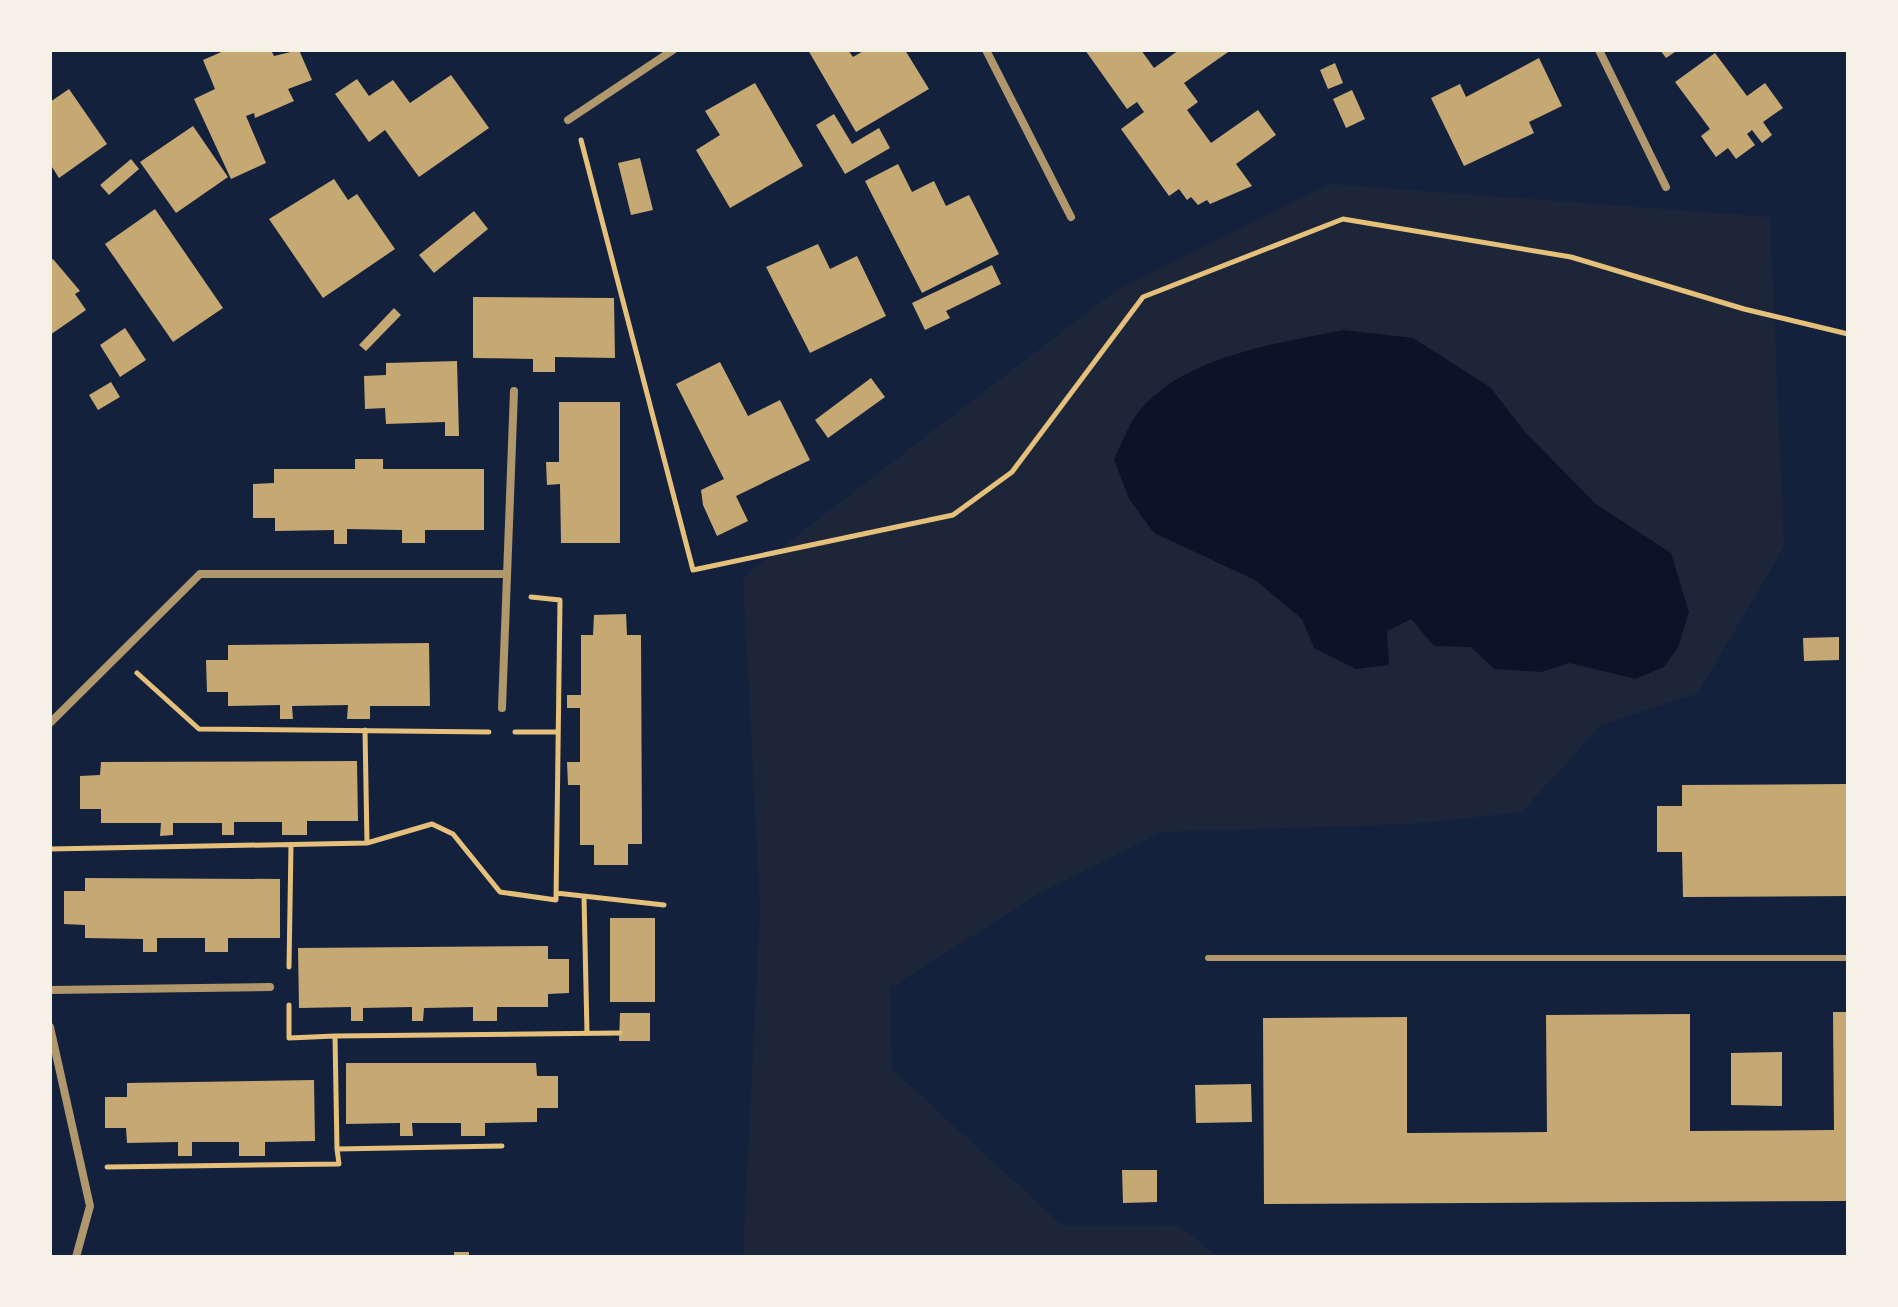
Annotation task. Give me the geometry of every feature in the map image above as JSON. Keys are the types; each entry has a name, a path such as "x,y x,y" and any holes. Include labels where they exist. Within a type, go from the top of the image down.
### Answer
{"street":[{"path":"571,118 673,50"},
{"path":"986,50 1071,217"},
{"path":"1599,50 1666,187"},
{"path":"502,708 514,391"},
{"path":"50,723 200,574 507,574"},
{"path":"50,990 270,987"},
{"path":"50,1027 90,1206 76,1257"}],"lane":[{"path":"1208,958 1848,958"}],"path":[{"path":"571,118 693,570 953,515 1012,472 1143,297 1343,219 1571,257 1744,309 1848,334"},
{"path":"50,849 367,843 432,824 453,834 500,892 556,900 560,600 506,595"},
{"path":"118,656 199,729 558,732"},
{"path":"365,730 367,843"},
{"path":"289,969 291,845"},
{"path":"556,893 664,905"},
{"path":"584,897 587,1033"},
{"path":"289,998 289,1038 620,1033"},
{"path":"82,1167 339,1164 335,1036"},
{"path":"337,1149 502,1146"}],"shaded area":[{"path":"1330,184 1770,217 1784,547 1698,693 1601,725 1522,812 1411,824 1161,832 1040,893 890,988 892,1069 1063,1226 1179,1225 1219,1257 743,1257 760,908 743,577 1115,291"},
{"path":"1343,330 1413,338 1490,387 1525,432 1596,504 1671,553 1689,612 1678,647 1664,667 1635,679 1570,663 1541,672 1494,669 1471,647 1434,646 1411,619 1387,631 1389,665 1356,669 1314,648 1302,619 1255,580 1154,533 1129,499 1114,459 1140,410 1159,391 1207,364 1262,347"}],"building":[{"path":"226,50 271,50 274,56 299,50 312,80 288,89 294,101 255,118 254,113 246,116 266,163 231,179 194,99 215,89 203,60"},
{"path":"808,50 848,50 853,57 865,50 905,50 929,89 856,132"},
{"path":"1085,50 1141,50 1154,68 1179,50 1231,50 1184,83 1198,102 1187,110 1211,143 1258,110 1276,135 1236,164 1252,186 1210,204 1207,200 1198,205 1191,197 1187,200 1179,189 1169,196 1121,129 1144,112 1137,102 1127,109"},
{"path":"1660,50 1678,50 1666,58"},
{"path":"1715,53 1747,96 1765,83 1783,108 1763,122 1772,135 1762,143 1752,130 1747,134 1755,145 1736,159 1728,148 1716,157 1701,136 1710,129 1675,82"},
{"path":"1539,58 1562,106 1529,122 1534,133 1464,166 1431,98 1460,84 1466,97"},
{"path":"1335,63 1343,83 1328,89 1320,70"},
{"path":"451,75 489,128 419,177 385,130 369,142 335,94 357,79 369,96 393,80 410,103"},
{"path":"755,83 803,166 730,208 696,150 720,135 705,111"},
{"path":"69,89 107,144 59,178 50,164 50,102"},
{"path":"1352,90 1365,119 1346,128 1333,99"},
{"path":"834,114 852,144 879,128 890,148 845,174 816,125"},
{"path":"193,126 228,177 176,213 140,162"},
{"path":"640,158 653,210 631,215 618,163"},
{"path":"131,159 139,169 109,195 100,185"},
{"path":"898,164 912,192 934,181 946,206 969,195 999,254 922,293 865,181"},
{"path":"334,179 348,200 357,194 395,249 323,298 269,219"},
{"path":"155,209 223,308 173,342 105,244"},
{"path":"474,211 488,229 434,273 419,255"},
{"path":"818,244 830,269 857,256 886,316 810,353 766,267"},
{"path":"53,259 80,291 75,294 86,310 50,335 50,262"},
{"path":"992,265 1001,284 946,311 950,318 925,330 912,303"},
{"path":"473,297 614,298 615,358 555,357 555,372 533,372 533,359 473,358"},
{"path":"394,308 401,315 366,351 359,345"},
{"path":"125,328 146,360 120,377 100,345"},
{"path":"457,361 459,436 445,436 445,422 386,424 385,408 365,409 364,376 386,375 386,363"},
{"path":"720,362 748,416 780,400 810,460 736,496 748,521 717,536 703,505 701,490 724,479 676,384"},
{"path":"871,378 885,397 828,438 815,420"},
{"path":"111,382 120,397 98,410 89,395"},
{"path":"559,402 620,402 620,543 561,543 560,484 547,485 546,462 559,462"},
{"path":"355,459 383,459 383,469 484,469 484,530 425,530 425,543 402,543 402,530 347,529 347,544 334,544 334,530 275,531 275,518 253,518 253,484 274,483 274,469 355,469"},
{"path":"626,614 627,635 641,635 642,844 628,844 628,865 594,865 594,845 580,845 580,785 568,785 567,762 580,762 580,708 567,708 567,695 581,695 581,635 593,635 594,615"},
{"path":"1839,637 1839,660 1804,661 1803,638"},
{"path":"429,643 430,706 370,706 370,719 347,719 348,705 292,706 293,719 280,719 280,705 228,706 228,692 207,692 206,660 228,660 228,645"},
{"path":"357,761 358,821 307,821 307,835 282,835 282,822 234,822 234,835 222,835 222,823 173,823 173,835 160,836 161,823 101,823 101,809 80,809 80,776 100,775 101,762"},
{"path":"1848,784 1848,896 1683,897 1682,852 1657,852 1657,806 1682,806 1682,785"},
{"path":"85,878 280,879 280,938 228,938 228,952 205,952 205,938 157,938 157,952 143,952 143,939 85,938 85,925 64,924 64,891 85,891"},
{"path":"610,918 655,918 655,1002 610,1002"},
{"path":"548,946 548,959 569,959 569,993 548,994 548,1007 497,1007 497,1021 473,1021 473,1007 424,1008 423,1021 412,1021 412,1007 363,1008 363,1021 351,1021 351,1007 299,1008 298,948"},
{"path":"1833,1012 1848,1012 1848,1201 1264,1204 1263,1018 1407,1017 1407,1133 1547,1132 1546,1015 1690,1014 1690,1131 1834,1130"},
{"path":"620,1013 650,1013 650,1041 619,1041"},
{"path":"1782,1052 1782,1106 1731,1105 1731,1053"},
{"path":"346,1063 536,1063 537,1076 558,1076 558,1108 537,1108 537,1122 485,1123 485,1136 461,1136 461,1123 412,1123 413,1136 400,1136 400,1123 346,1124"},
{"path":"314,1080 315,1141 265,1142 265,1156 239,1156 239,1142 192,1142 192,1156 178,1156 178,1142 127,1143 126,1128 105,1128 105,1097 127,1097 127,1083"},
{"path":"1251,1084 1252,1122 1196,1123 1195,1085"},
{"path":"1122,1170 1157,1170 1157,1202 1123,1203"},
{"path":"454,1252 469,1252 469,1257 454,1257"}]}
